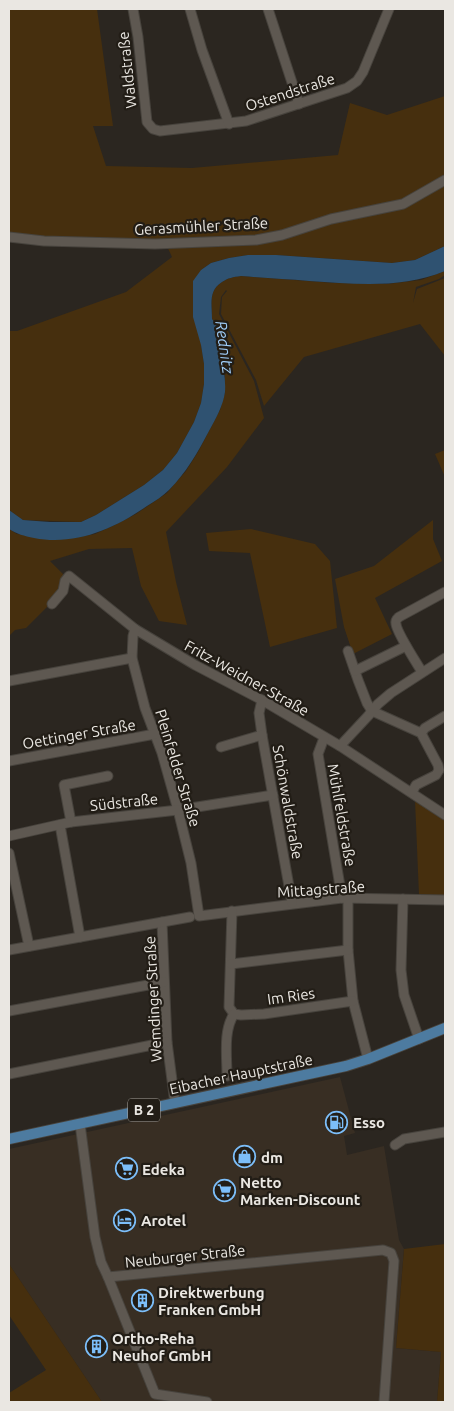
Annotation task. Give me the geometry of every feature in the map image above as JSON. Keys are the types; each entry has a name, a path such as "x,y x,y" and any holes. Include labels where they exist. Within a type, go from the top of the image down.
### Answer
{"main road":[{"name":"Eibacher Hauptstraße","path":"9,1139 320,1072 368,1059 445,1028"}],"street":[{"name":"Waldstraße","path":"133,9 138,37 146,119 150,128"},
{"path":"190,9 202,50 229,124"},
{"path":"268,9 299,104"},
{"name":"Ostendstraße","path":"150,128 160,131 229,124 253,119 342,90 357,81 367,65 389,9"},
{"name":"Gerasmühler Straße","path":"9,237 44,241 155,244 256,240 282,235 331,219 403,204 445,180"},
{"name":"Fritz-Weidner-Straße","path":"52,604 63,591 69,576 136,629 195,665 262,700 340,746 445,815"},
{"path":"422,672 396,626 397,619 445,592"},
{"name":"Pleinfelder Straße","path":"136,629 132,636 132,658 145,708 162,753 191,863 195,917"},
{"path":"355,671 406,646"},
{"path":"348,651 367,703 372,711 421,733 438,766 442,770 416,785 412,792"},
{"path":"9,680 132,658"},
{"path":"340,746 378,704 391,693 445,658"},
{"name":"Schönwaldstraße","path":"262,700 259,713 262,735 292,904"},
{"path":"421,733 425,728 445,716"},
{"name":"Oettinger Straße","path":"9,761 155,734"},
{"name":"Schönwaldstraße","path":"221,747 262,735"},
{"name":"Mühlfeldstraße","path":"324,738 318,754 345,898 352,1001 368,1059"},
{"path":"71,822 64,785 108,776"},
{"name":"Südstraße","path":"9,836 71,822 178,810 274,795"},
{"path":"60,825 80,937"},
{"path":"9,852 29,946"},
{"name":"Mittagstraße","path":"9,950 162,922 292,904 345,898 445,900"},
{"path":"403,899 400,970 404,995 419,1039"},
{"path":"227,1076 228,1022 234,1014 229,1007 232,911"},
{"name":"Wemdinger Straße","path":"162,922 167,1042 176,1103"},
{"path":"231,964 348,950"},
{"path":"9,1011 164,982"},
{"name":"Im Ries","path":"234,1014 241,1016 264,1014 352,1001"},
{"path":"9,1074 167,1042"},
{"name":"Neuburger Straße","path":"80,1124 95,1237 101,1262 108,1277 383,1250 391,1253 394,1261 384,1402"},
{"path":"395,1144 404,1140 445,1132"},
{"path":"108,1277 155,1394 207,1402"}],"shaded area":[{"path":"9,9 97,9 113,126 93,126 106,166 192,168 338,155 350,103 387,115 445,96 445,246 415,260 392,263 276,255 248,255 211,263 201,270 201,345 204,364 204,384 201,403 194,422 177,453 163,470 144,485 96,515 81,522 23,520 9,510 9,331 17,331 126,292 172,257 165,242 9,236"},
{"path":"445,271 445,275 439,279 416,287 413,303 417,289 445,278 445,356 420,324 304,357 264,406 256,380 221,314 222,297 226,290 221,297 219,314 254,381 264,418 227,467 166,532 187,625 159,621 141,586 132,548 89,549 50,561 63,574 58,596 26,628 15,630 9,636 9,529 17,534 74,538 95,534 136,514 167,493 186,471 198,452 220,410 225,393 225,377 218,326 212,319 213,294 222,282 241,276 334,283 387,284 421,280"},
{"path":"445,450 445,477 435,454"},
{"path":"433,520 433,539 442,561 375,598 392,634 353,654 344,627 335,579 374,566"},
{"path":"251,529 315,544 330,561 337,628 270,647 250,553 209,551 206,533"},
{"path":"415,800 445,821 445,895 419,895"},
{"path":"340,1077 355,1133 344,1136 347,1155 384,1146 399,1240 404,1249 396,1348 441,1352 437,1402 102,1402 9,1264 9,1149"},
{"path":"445,1244 445,1402 437,1402 441,1352 396,1348 404,1249"},
{"path":"9,1264 102,1402 9,1402 9,1393 46,1370 9,1315"}],"water":[{"path":"445,246 445,271 412,281 361,284 241,276 222,282 215,289 211,303 212,319 218,327 220,335 225,382 224,397 219,412 201,447 169,490 121,522 94,534 64,540 49,540 24,536 9,529 9,510 23,520 81,522 96,515 144,485 163,470 177,453 194,422 201,403 204,384 204,364 193,317 193,281 201,270 211,263 248,255 276,255 392,263 415,260"}],"place":[{"name":"Esso","path":"337,1122"},
{"name":"dm","path":"245,1157"},
{"name":"Edeka","path":"126,1169"},
{"name":"Netto Marken-Discount","path":"224,1191"},
{"name":"Arotel","path":"125,1220"},
{"name":"Direktwerbung Franken GmbH","path":"142,1301"},
{"name":"Ortho-Reha Neuhof GmbH","path":"96,1347"}],"water label":[{"name":"Rednitz","path":"225,347"}]}
